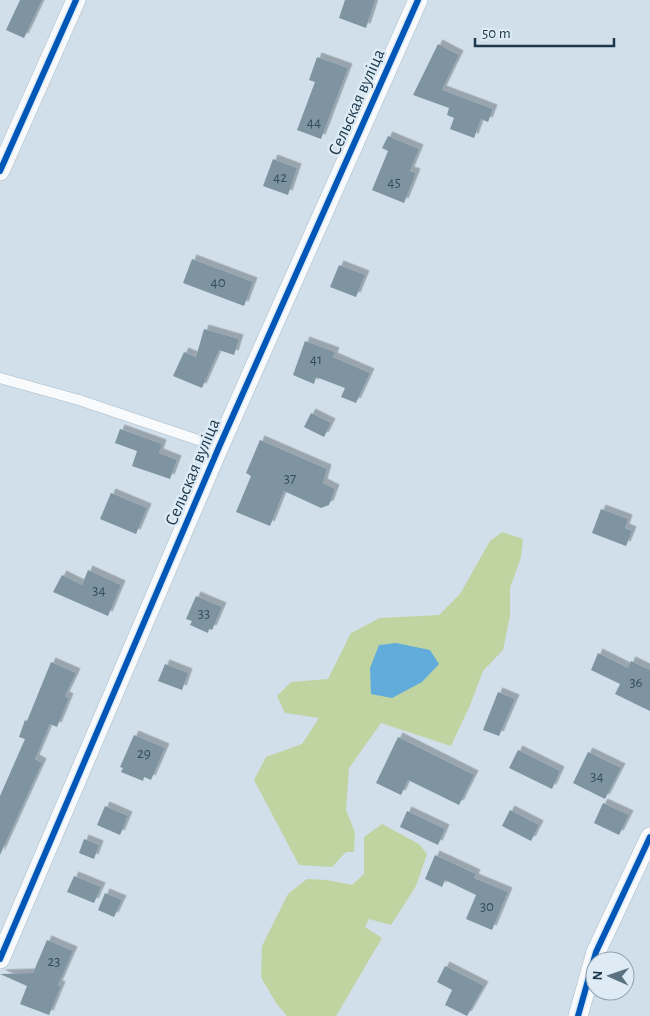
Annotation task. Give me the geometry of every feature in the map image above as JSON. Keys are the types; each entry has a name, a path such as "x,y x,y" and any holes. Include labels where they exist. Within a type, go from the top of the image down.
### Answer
{"street":[{"path":"0,171 76,0"},
{"name":"Сельская вуліца","path":"0,959 219,447 418,0"},
{"path":"578,1016 596,952 650,837"}],"lane":[{"path":"0,378 79,400 219,447"}],"green space":[{"path":"502,532 523,539 521,557 510,588 510,616 503,650 483,671 471,703 451,746 381,723 349,768 346,810 355,833 354,852 346,852 332,867 299,865 254,780 266,757 302,744 319,718 285,713 277,696 291,682 328,679 351,633 380,618 439,615 460,594 490,541"},
{"path":"382,824 419,844 427,854 416,886 391,925 369,919 365,927 382,938 336,1016 287,1016 276,1003 261,977 262,946 288,894 307,879 327,880 352,885 364,874 364,837"}],"water":[{"path":"396,643 430,650 439,664 422,682 392,698 371,694 370,668 379,645"}],"building":[{"path":"20,0 42,0 24,38 6,30"},
{"path":"345,0 375,0 366,28 339,18"},
{"path":"438,44 459,55 442,90 493,109 488,122 481,119 474,138 450,129 454,118 447,115 449,108 413,95"},
{"path":"317,57 348,68 321,139 297,130 315,82 309,80"},
{"path":"388,136 419,149 410,171 416,173 404,203 372,190 388,151 382,148"},
{"path":"273,159 297,168 288,195 263,186"},
{"path":"192,259 253,282 244,306 183,283"},
{"path":"339,265 365,275 356,297 330,287"},
{"path":"204,329 239,339 234,355 219,350 202,388 173,376 184,352 196,357"},
{"path":"305,341 335,352 333,357 370,373 356,403 341,397 345,388 316,377 314,384 293,375"},
{"path":"311,413 331,423 324,437 304,427"},
{"path":"120,429 162,444 159,453 177,460 170,479 132,466 137,451 115,443"},
{"path":"260,440 327,469 323,483 335,489 329,505 321,508 284,491 270,526 236,512 251,476 246,473"},
{"path":"111,493 147,508 136,534 100,519"},
{"path":"601,509 628,519 625,528 632,531 626,546 592,533"},
{"path":"88,570 121,585 108,616 53,592 62,575 82,585"},
{"path":"196,596 222,607 212,630 209,629 208,633 190,625 192,621 186,619"},
{"path":"598,653 628,668 631,661 650,670 650,711 615,694 620,684 591,670"},
{"path":"51,662 76,673 65,696 69,698 57,727 50,724 35,759 42,763 0,855 0,796 25,739 19,737 25,720 27,721"},
{"path":"165,664 188,673 182,690 158,681"},
{"path":"498,692 515,699 499,736 483,730"},
{"path":"134,735 165,748 151,780 144,777 143,781 121,772 123,768 120,767"},
{"path":"398,737 474,775 459,805 408,780 401,795 376,783"},
{"path":"518,750 560,771 552,789 509,768"},
{"path":"588,752 621,768 605,799 573,783"},
{"path":"603,803 629,815 619,835 594,823"},
{"path":"105,806 128,816 120,835 97,825"},
{"path":"510,810 539,825 531,841 502,826"},
{"path":"407,811 445,829 438,845 400,827"},
{"path":"84,839 99,845 94,859 79,853"},
{"path":"435,855 476,874 474,878 508,892 492,930 466,919 476,895 445,880 442,887 425,879"},
{"path":"74,876 101,887 94,903 67,892"},
{"path":"105,893 122,900 114,917 98,910"},
{"path":"47,940 73,951 58,985 61,986 49,1015 20,1004 27,986 0,974 33,973"},
{"path":"445,966 484,986 467,1016 445,1005 452,990 437,982"}],"cycle path":[{"path":"0,171 76,0"},
{"path":"0,959 219,447 418,0"},
{"path":"578,1016 596,952 650,837"}]}
